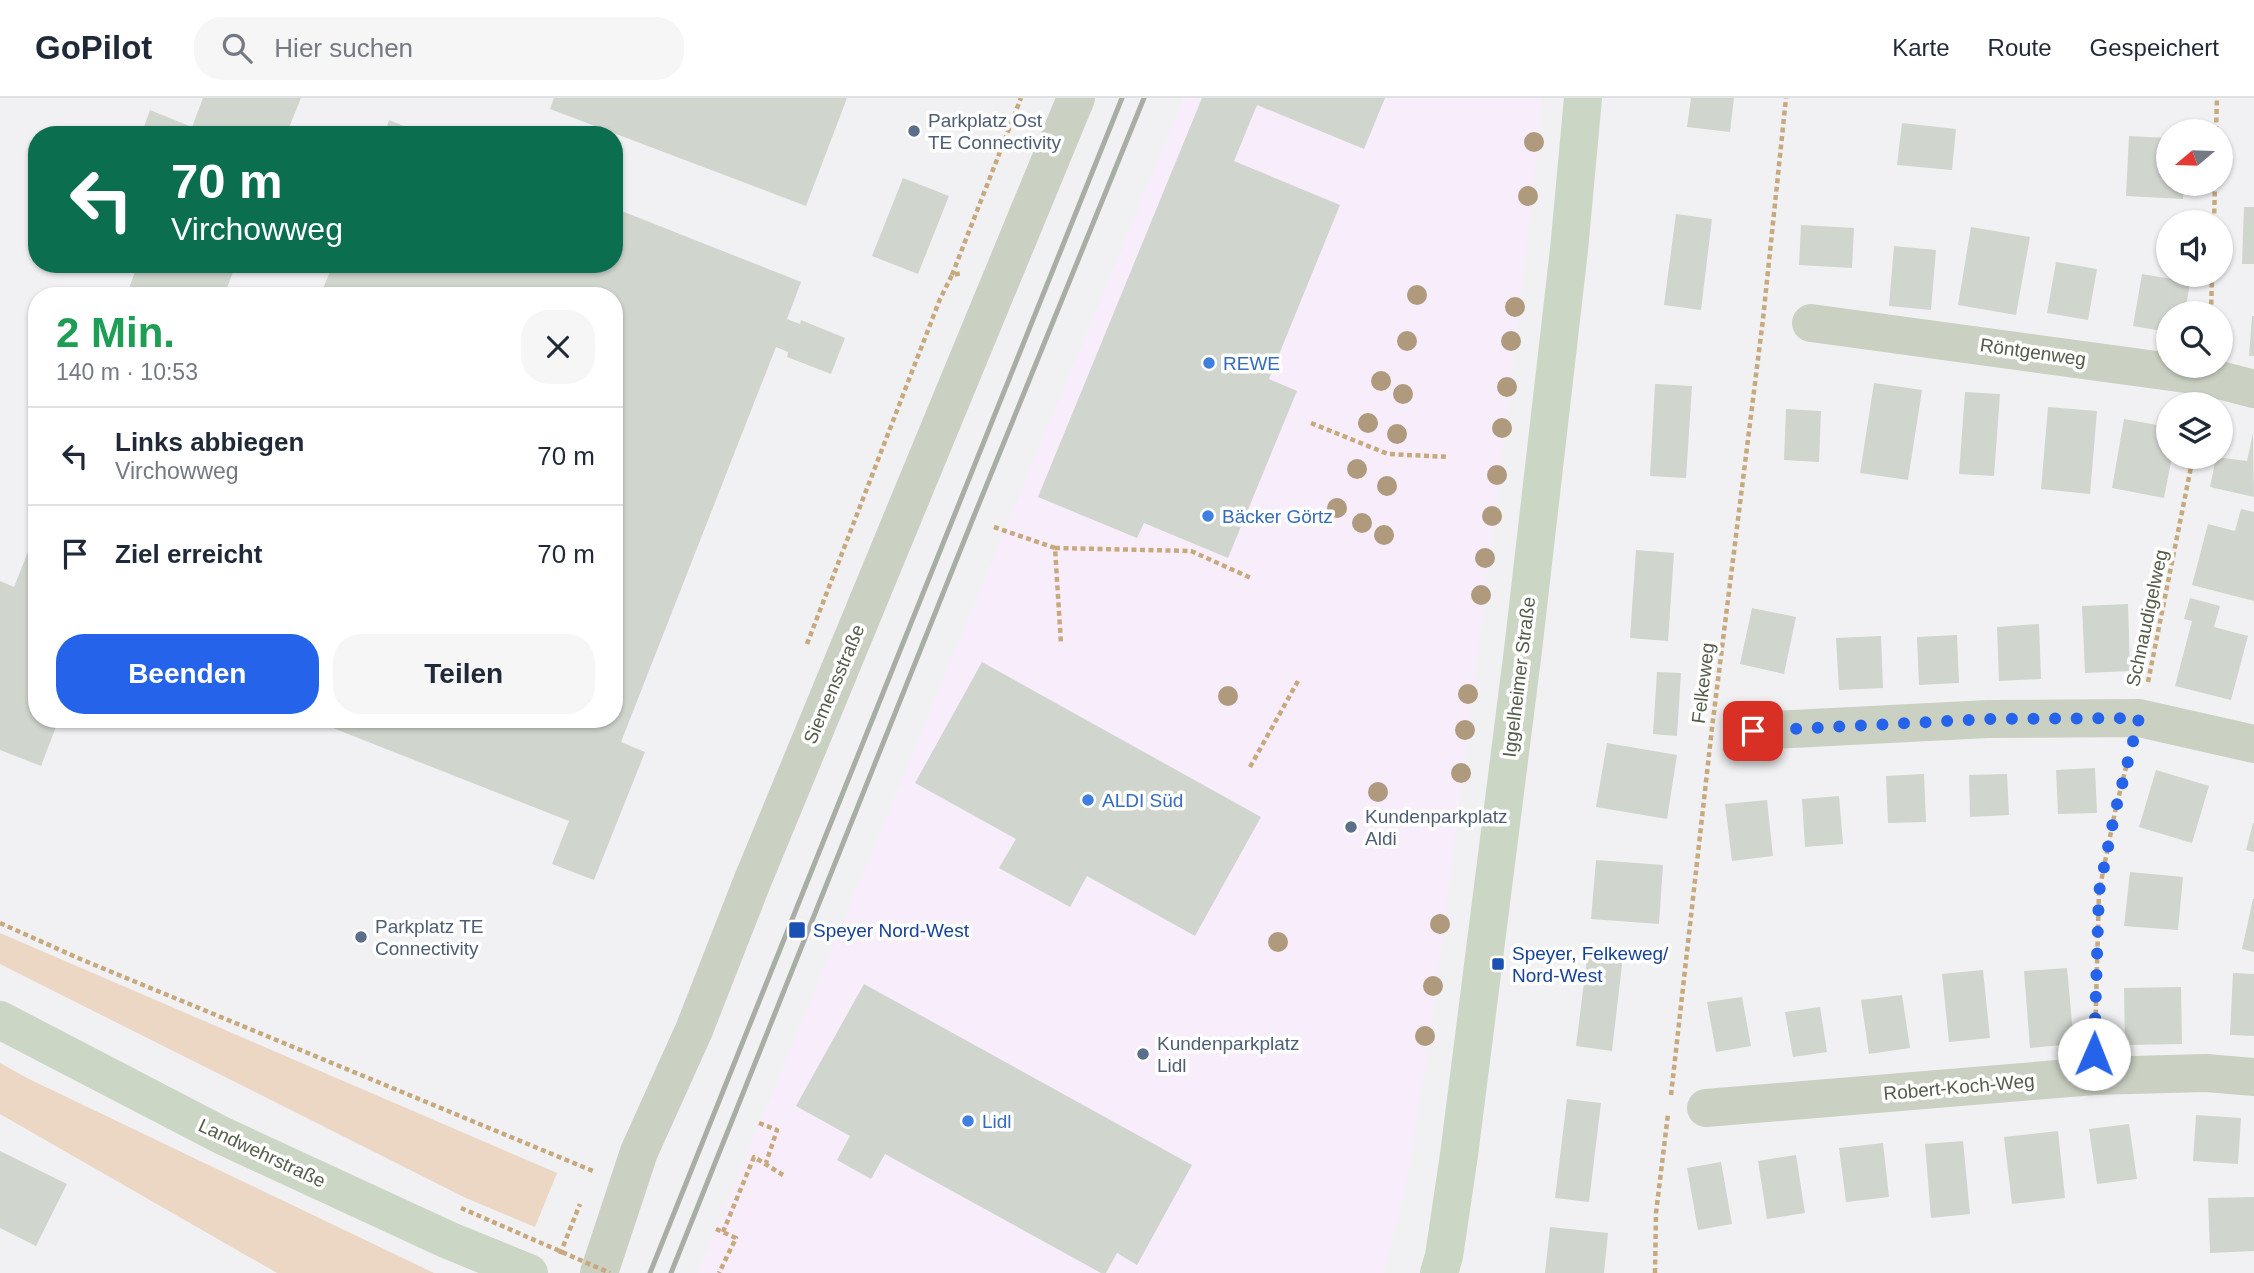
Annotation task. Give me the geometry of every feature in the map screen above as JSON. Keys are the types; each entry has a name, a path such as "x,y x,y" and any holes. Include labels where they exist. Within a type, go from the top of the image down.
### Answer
{"main road":[{"name":"Iggelheimer Straße","path":"1442,1267 1476,1028 1523,650 1569,250 1583,98"},
{"name":"Landwehrstraße","path":"0,1020 223,1136 455,1224 529,1273"}],"street":[{"name":"Siemensstraße","path":"599,1273 639,1152 694,1030 752,882 1076,98"},
{"name":"Röntgenweg","path":"1811,323 2208,377 2254,389"},
{"path":"1753,731 1988,719 2139,718 2254,744"},
{"name":"Robert-Koch-Weg","path":"1682,1105 2094,1076 2206,1073 2254,1077"}],"path":[{"path":"952,275 1021,98"},
{"name":"Felkeweg","path":"1655,1273 1656,1213 1682,1105 1713,715 1763,319 1786,98"},
{"path":"2217,98 2217,119"},
{"path":"1311,423 1388,454 1449,457"},
{"name":"Schnaudigelweg","path":"2094,1076 2099,892 2115,812 2154,657 2191,469"},
{"path":"994,527 1055,548 1191,551 1251,578"},
{"path":"1055,548 1061,644"},
{"path":"1250,767 1298,681"},
{"path":"0,923 78,958 593,1171"},
{"path":"759,1123 777,1130 766,1163"},
{"path":"723,1232 754,1157 783,1175"},
{"path":"455,1224 610,1273"},
{"path":"716,1229 736,1238 719,1273"}],"shaded area":[{"path":"1184,98 1543,98 1432,1023 1405,1191 1384,1273 698,1273"},
{"path":"0,933 557,1173 535,1227 466,1198 0,964"},
{"path":"0,1063 434,1273 277,1273 0,1114"}],"building":[{"path":"203,98 301,98 290,126 192,126"},
{"path":"554,98 847,98 806,206 623,137 623,126 595,126 550,109"},
{"path":"1202,98 1385,98 1364,149 1257,105 1234,161 1340,205 1269,379 1297,391 1228,558 1144,523 1137,538 1038,497"},
{"path":"1691,98 1734,98 1730,132 1687,127"},
{"path":"150,110 190,126 144,126"},
{"path":"389,120 404,126 387,126"},
{"path":"1902,123 1956,129 1952,170 1897,165"},
{"path":"2129,136 2156,137 2156,196 2183,196 2183,199 2126,196"},
{"path":"903,178 949,196 918,274 872,256"},
{"path":"2244,207 2254,207 2254,264 2242,264"},
{"path":"623,212 801,282 787,319 800,324 801,320 845,338 831,374 787,357 788,352 776,347 621,742 645,752 594,880 552,864 569,821 333,728 623,728 623,287 324,287 329,273 623,273"},
{"path":"1676,214 1712,219 1701,310 1664,305"},
{"path":"1801,225 1854,228 1852,268 1799,265"},
{"path":"1971,227 2030,237 2016,315 1958,305"},
{"path":"1894,246 1936,250 1931,310 1889,306"},
{"path":"2056,262 2097,269 2088,320 2047,313"},
{"path":"135,273 233,273 227,287 129,287"},
{"path":"2142,274 2156,276 2156,287 2189,287 2187,301 2156,301 2156,330 2133,326"},
{"path":"2252,316 2254,356 2249,356"},
{"path":"1874,383 1922,390 1908,480 1860,473"},
{"path":"1655,384 1692,386 1686,478 1650,476"},
{"path":"1965,392 2000,394 1994,476 1959,474"},
{"path":"2048,407 2097,411 2090,494 2041,489"},
{"path":"1786,409 1821,411 1819,462 1784,460"},
{"path":"2124,419 2156,425 2156,469 2170,469 2164,498 2112,488"},
{"path":"2253,433 2254,497 2210,487 2214,469 2233,469 2233,459 2247,461"},
{"path":"2241,509 2254,512 2254,601 2192,585 2208,524 2235,531"},
{"path":"1636,550 1674,553 1668,641 1630,638"},
{"path":"28,552 28,728 56,728 41,766 0,750 0,581 14,587"},
{"path":"2190,598 2220,606 2214,627 2248,636 2231,700 2175,686 2192,621 2184,619"},
{"path":"2128,604 2130,671 2085,673 2082,606"},
{"path":"1752,608 1796,617 1784,674 1740,664"},
{"path":"2039,624 2041,679 1999,681 1997,627"},
{"path":"1957,635 1959,683 1919,685 1917,637"},
{"path":"1881,636 1883,688 1839,690 1836,638"},
{"name":"ALDI Süd","path":"982,662 1261,817 1195,936 1087,876 1070,907 999,868 1016,839 915,783"},
{"path":"1657,672 1681,673 1677,736 1653,734"},
{"path":"1607,743 1677,755 1667,819 1596,807"},
{"path":"2095,768 2097,813 2058,814 2056,770"},
{"path":"2156,770 2209,786 2192,843 2139,827"},
{"path":"1924,774 1926,822 1888,823 1886,776"},
{"path":"2007,774 2009,815 1970,817 1969,775"},
{"path":"1839,796 1843,844 1805,847 1802,799"},
{"path":"1767,800 1773,856 1732,861 1725,804"},
{"path":"2254,823 2254,852 2246,850"},
{"path":"1596,860 1663,865 1659,924 1591,919"},
{"path":"2130,872 2183,877 2178,930 2124,926"},
{"path":"2254,899 2254,952 2242,949"},
{"path":"1588,951 1623,956 1612,1051 1576,1046"},
{"path":"2067,968 2074,1044 2030,1048 2024,971"},
{"path":"1983,970 1990,1038 1949,1042 1942,974"},
{"path":"2233,973 2254,974 2254,1036 2230,1035"},
{"name":"Lidl","path":"864,984 1192,1165 1137,1265 1117,1253 1106,1273 1101,1273 885,1154 871,1179 837,1160 850,1136 796,1106"},
{"path":"2181,987 2182,1044 2125,1045 2124,988"},
{"path":"1902,995 1910,1048 1869,1054 1861,1000"},
{"path":"1742,997 1751,1046 1716,1052 1707,1002"},
{"path":"1820,1007 1827,1052 1793,1057 1785,1012"},
{"path":"1567,1099 1601,1103 1589,1202 1555,1198"},
{"path":"2196,1115 2241,1118 2238,1164 2193,1161"},
{"path":"2129,1124 2137,1179 2097,1184 2089,1129"},
{"path":"2058,1131 2065,1198 2012,1204 2004,1137"},
{"path":"1963,1141 1970,1214 1931,1218 1925,1144"},
{"path":"1883,1143 1889,1197 1846,1202 1839,1148"},
{"path":"0,1151 67,1184 36,1246 0,1228"},
{"path":"1796,1155 1805,1213 1767,1219 1758,1161"},
{"path":"1721,1162 1732,1224 1698,1230 1687,1168"},
{"path":"2254,1197 2254,1251 2210,1253 2208,1198"},
{"path":"1550,1227 1608,1233 1604,1273 1545,1273"}],"railway":[{"path":"650,1273 1122,98"},
{"path":"671,1273 1144,98"}],"place":[{"name":"Parkplatz Ost TE Connectivity","path":"914,131"},
{"name":"REWE","path":"1209,363"},
{"name":"Bäcker Görtz","path":"1208,516"},
{"name":"ALDI Süd","path":"1088,800"},
{"name":"Kundenparkplatz Aldi","path":"1351,827"},
{"name":"Speyer Nord-West","path":"797,930"},
{"name":"Parkplatz TE Connectivity","path":"361,937"},
{"name":"Speyer, Felkeweg/ Nord-West","path":"1498,964"},
{"name":"Kundenparkplatz Lidl","path":"1143,1054"},
{"name":"Lidl","path":"968,1121"}],"route":[{"path":"1753,731 1988,719 2139,718 2115,812 2099,892 2094,1054"}]}
